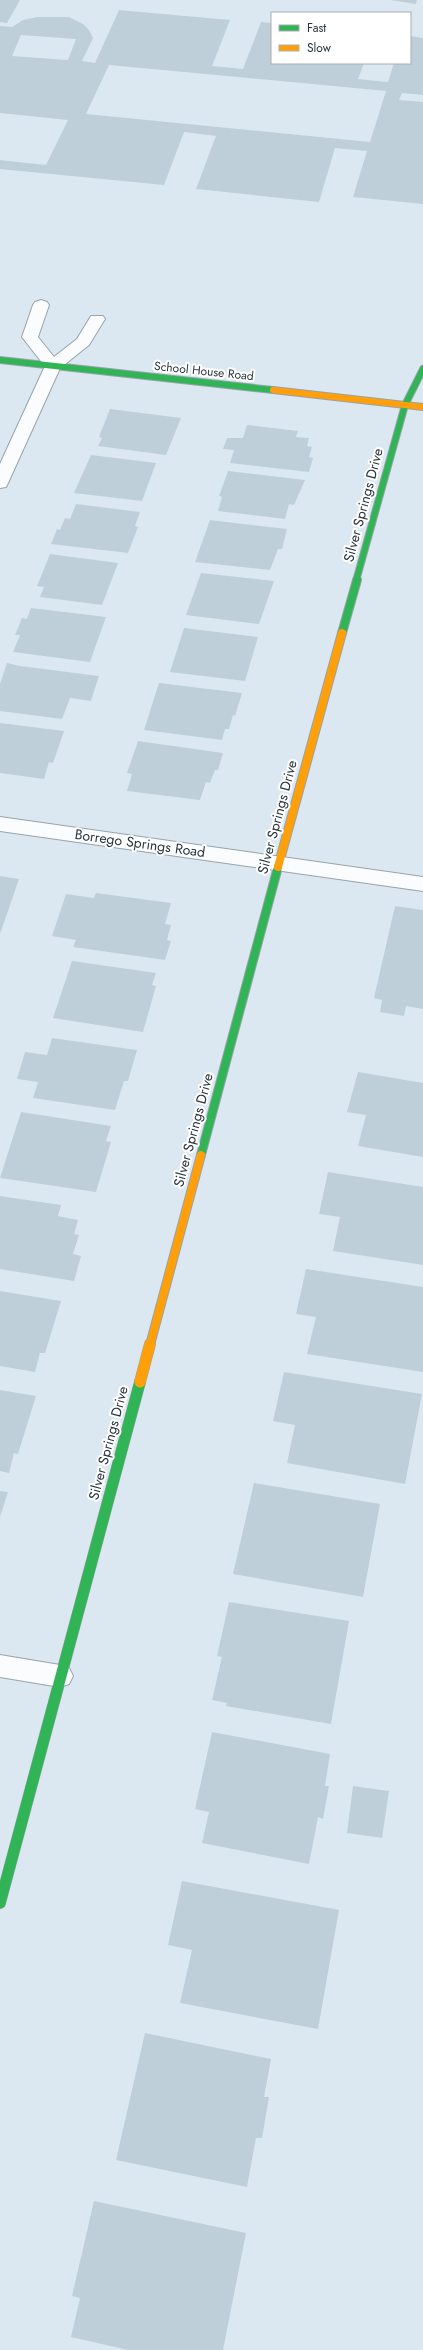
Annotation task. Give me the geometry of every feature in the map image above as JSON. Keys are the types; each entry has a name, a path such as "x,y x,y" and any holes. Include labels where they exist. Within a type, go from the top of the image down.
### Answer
{"street":[{"path":"41,305 30,337 53,366"},
{"path":"0,483 53,366 83,342 97,319"},
{"name":"School House Road","path":"0,360 423,408"},
{"name":"Silver Springs Drive","path":"0,1903 279,862 405,405 423,369"},
{"name":"Borrego Springs Road","path":"0,824 279,862 423,884"},
{"path":"0,1666 60,1676"}],"building":[{"path":"0,0 20,0 7,23 0,22"},
{"path":"390,0 417,0 416,4"},
{"path":"119,10 230,20 212,66 243,69 261,22 271,23 271,64 364,64 358,79 388,82 394,64 411,64 411,36 423,38 423,95 402,93 399,100 423,102 423,204 353,197 367,151 335,148 319,202 196,189 216,136 184,132 164,185 0,169 0,160 46,165 68,120 0,113 0,26 12,27 23,20 37,17 69,17 83,24 89,30 93,38 82,61 95,63","holes":["21,35 76,39 68,60 12,56","109,65 386,91 370,142 86,114"]},
{"path":"110,409 181,418 166,455 98,446 102,438 99,437"},
{"path":"247,425 298,431 296,437 309,438 307,446 312,447 309,457 313,458 309,472 230,463 234,450 223,449 227,438 243,438"},
{"path":"91,455 156,463 142,501 74,493"},
{"path":"228,471 305,480 294,505 289,504 285,519 218,511 222,497 219,496"},
{"path":"76,504 140,512 135,526 138,527 128,553 51,544 57,529 60,530 65,518 70,519"},
{"path":"210,520 287,529 282,549 278,549 270,570 195,562"},
{"path":"50,554 118,563 102,605 40,597 44,587 37,586"},
{"path":"201,573 274,581 259,624 186,615"},
{"path":"31,608 106,617 90,662 13,652 20,635 15,635 22,618 27,619"},
{"path":"184,628 258,637 245,681 170,672"},
{"path":"7,663 99,676 91,701 70,698 62,719 0,711 0,684"},
{"path":"159,683 242,693 235,716 233,715 229,729 225,729 222,740 144,730"},
{"path":"0,723 64,731 53,763 49,762 44,779 0,773"},
{"path":"138,741 223,753 218,770 215,770 210,783 206,782 200,800 127,791 132,774 127,773"},
{"path":"0,876 19,879 0,934"},
{"path":"96,893 171,903 165,924 171,925 167,940 171,941 165,960 73,947 76,940 52,936 66,894 94,898"},
{"path":"395,906 423,910 423,1009 406,1006 404,1016 380,1012 382,1000 374,998"},
{"path":"72,961 156,973 152,985 156,986 143,1032 53,1018"},
{"path":"52,1038 137,1050 128,1081 124,1081 115,1110 33,1098 38,1082 17,1079 25,1052 47,1055"},
{"path":"358,1072 423,1083 423,1157 358,1146 366,1115 347,1112"},
{"path":"21,1112 111,1126 106,1141 111,1142 96,1192 0,1178"},
{"path":"328,1172 423,1187 423,1265 333,1251 340,1217 319,1214"},
{"path":"0,1196 61,1205 58,1216 78,1220 74,1234 79,1235 73,1254 81,1256 74,1281 0,1269"},
{"path":"306,1269 423,1287 423,1372 307,1354 316,1317 296,1314"},
{"path":"0,1291 61,1301 45,1353 40,1353 35,1372 0,1366"},
{"path":"284,1372 422,1394 405,1484 287,1463 295,1425 273,1421"},
{"path":"0,1390 36,1396 18,1454 14,1453 9,1473 0,1471"},
{"path":"254,1483 380,1504 363,1597 233,1574"},
{"path":"0,1491 8,1492 0,1517"},
{"path":"229,1602 349,1621 331,1724 226,1706 227,1703 212,1700 222,1657 217,1656"},
{"path":"212,1732 330,1754 325,1786 329,1786 323,1819 318,1817 309,1864 202,1843 209,1812 195,1809"},
{"path":"353,1786 389,1791 382,1838 347,1833"},
{"path":"182,1881 339,1910 318,2029 180,2003 192,1950 168,1945"},
{"path":"145,2033 271,2059 264,2097 269,2097 262,2138 256,2138 247,2187 116,2160"},
{"path":"94,2201 246,2233 223,2350 128,2350 71,2337 80,2298 72,2296"}],"traffic: fast":[{"path":"0,360 273,390"},
{"path":"342,633 405,405 423,369"},
{"path":"201,1155 278,867"},
{"path":"0,1903 140,1382"}],"traffic: slow":[{"path":"273,390 423,407"},
{"path":"278,867 342,633"},
{"path":"140,1382 201,1155"}]}
